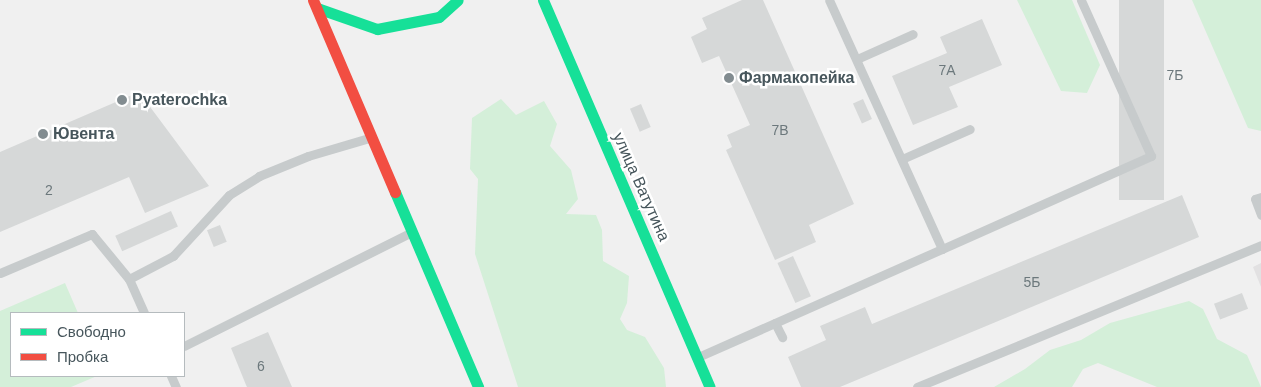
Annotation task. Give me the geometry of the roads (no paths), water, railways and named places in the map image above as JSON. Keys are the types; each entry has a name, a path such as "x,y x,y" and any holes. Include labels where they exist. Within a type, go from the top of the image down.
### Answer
{"main road":[{"path":"315,4 377,29 439,17 458,0"},
{"name":"улица Ватутина","path":"543,0 710,387"},
{"path":"315,4 478,387"}],"lane":[{"path":"829,0 942,249"},
{"path":"698,357 1151,156 1081,0"},
{"path":"857,59 913,34"},
{"path":"902,159 970,129"},
{"path":"129,279 173,256 229,195 259,176 308,156 372,137"},
{"path":"1261,197 1255,199 1261,215"},
{"path":"185,346 412,232"},
{"path":"0,272 92,234 129,279 144,312"},
{"path":"917,387 1261,245"},
{"path":"775,323 782,337"}],"place":[{"name":"Фармакопейка","path":"729,78"},
{"name":"Pyaterochka","path":"122,100"},
{"name":"Ювента","path":"43,134"}]}
